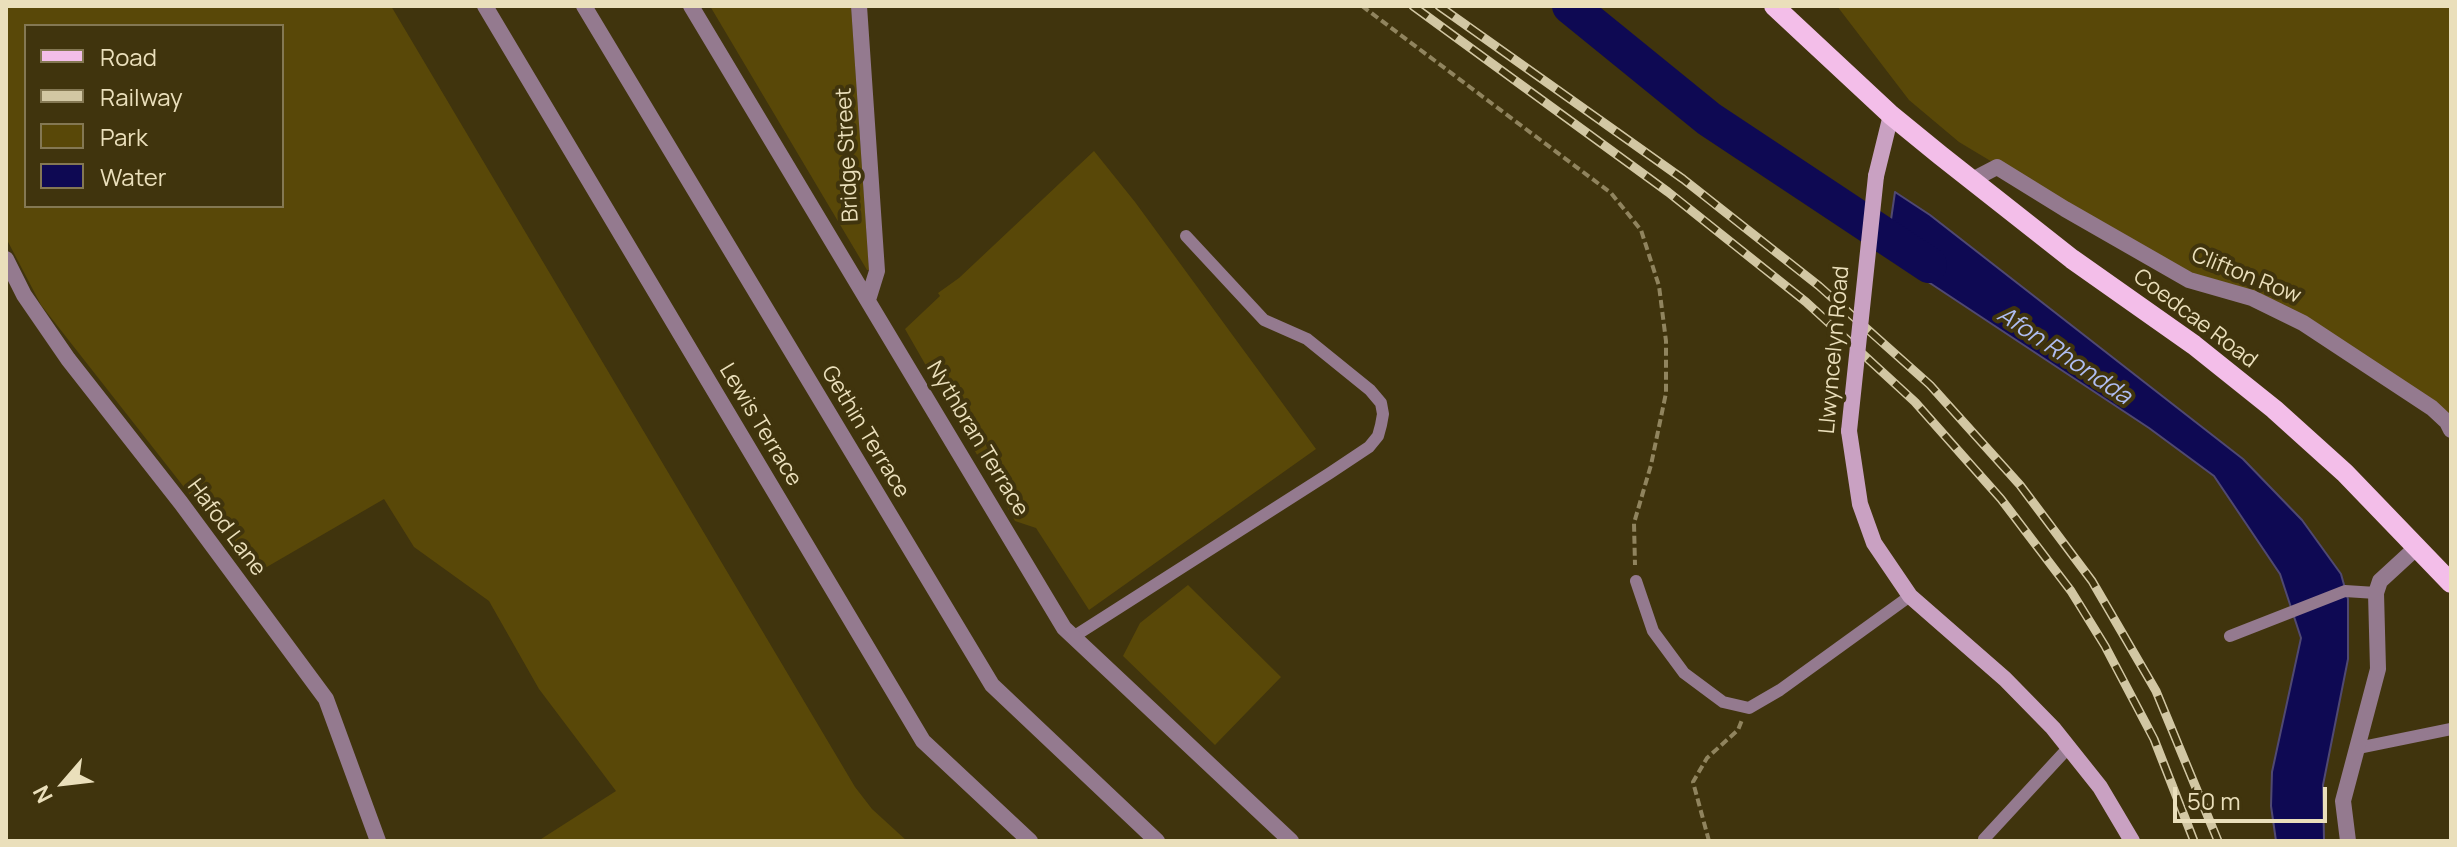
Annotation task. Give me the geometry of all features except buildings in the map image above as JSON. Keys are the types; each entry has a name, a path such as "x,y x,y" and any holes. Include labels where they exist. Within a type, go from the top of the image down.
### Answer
{"main road":[{"path":"1774,6 1891,115"},
{"name":"Llwyncelyn Road","path":"1891,115 1876,176 1849,431 1860,504 1874,543 1910,596 2005,679 2069,747 2100,787 2132,841"},
{"name":"Coedcae Road","path":"1891,115 2072,259 2194,345 2274,409 2345,473 2451,583"}],"street":[{"name":"Lewis Terrace","path":"485,6 923,741 1030,841"},
{"name":"Gethin Terrace","path":"584,6 992,685 1157,841"},
{"name":"Nythbran Terrace","path":"691,6 1064,628 1291,841"},
{"name":"Bridge Street","path":"859,6 877,271 868,300"},
{"name":"Clifton Row","path":"1972,180 1997,167 2189,280 2252,298 2303,323 2432,408 2451,430"},
{"name":"Hafod Lane","path":"6,259 24,295 68,359 181,503 326,699 378,841"},
{"path":"2348,841 2343,801 2378,669 2376,593 2380,581 2417,547"}],"lane":[{"path":"1073,637 1330,473 1369,447 1378,436 1383,414 1381,403 1370,390 1307,339 1264,320 1186,236"},
{"path":"1636,581 1653,631 1684,673 1723,702 1749,708 1780,690 1910,596"},
{"path":"2230,636 2345,591 2376,593"},
{"path":"2358,748 2451,729"},
{"path":"1984,839 2069,747"}],"path":[{"path":"1362,6 1611,193 1641,230 1659,286 1666,341 1666,393 1651,465 1634,523 1636,581"},
{"path":"1709,841 1693,782 1707,758 1738,730 1749,708"}],"green space":[{"path":"6,6 391,6 855,787 872,809 907,841 538,841 616,791 539,689 489,601 414,547 384,499 253,575 41,305 6,238"},
{"path":"710,6 851,6 869,270 867,270"},
{"path":"1837,6 2451,6 2451,430 2303,323 2189,280 1959,142 1909,100"},
{"path":"1094,151 1135,202 1316,449 1089,610 1036,528 1015,521 905,329 940,296 938,293 959,278"},
{"path":"1188,585 1281,677 1215,745 1123,656 1140,623"}],"water":[{"path":"1895,192 1930,215 2243,459 2302,520 2341,574 2348,599 2348,659 2323,785 2324,841 2276,841 2271,806 2272,772 2301,638 2280,574 2214,476 2149,428 1886,254"}],"waterway":[{"name":"Afon Rhondda","path":"1570,6 1709,119 1929,265"}],"railway":[{"path":"1413,6 1668,192 1806,302 1915,402 2001,499 2071,591 2105,646 2154,739 2194,841"},
{"path":"1439,6 1683,179 1819,286 1930,385 2020,485 2092,581 2156,691 2218,841"}]}
